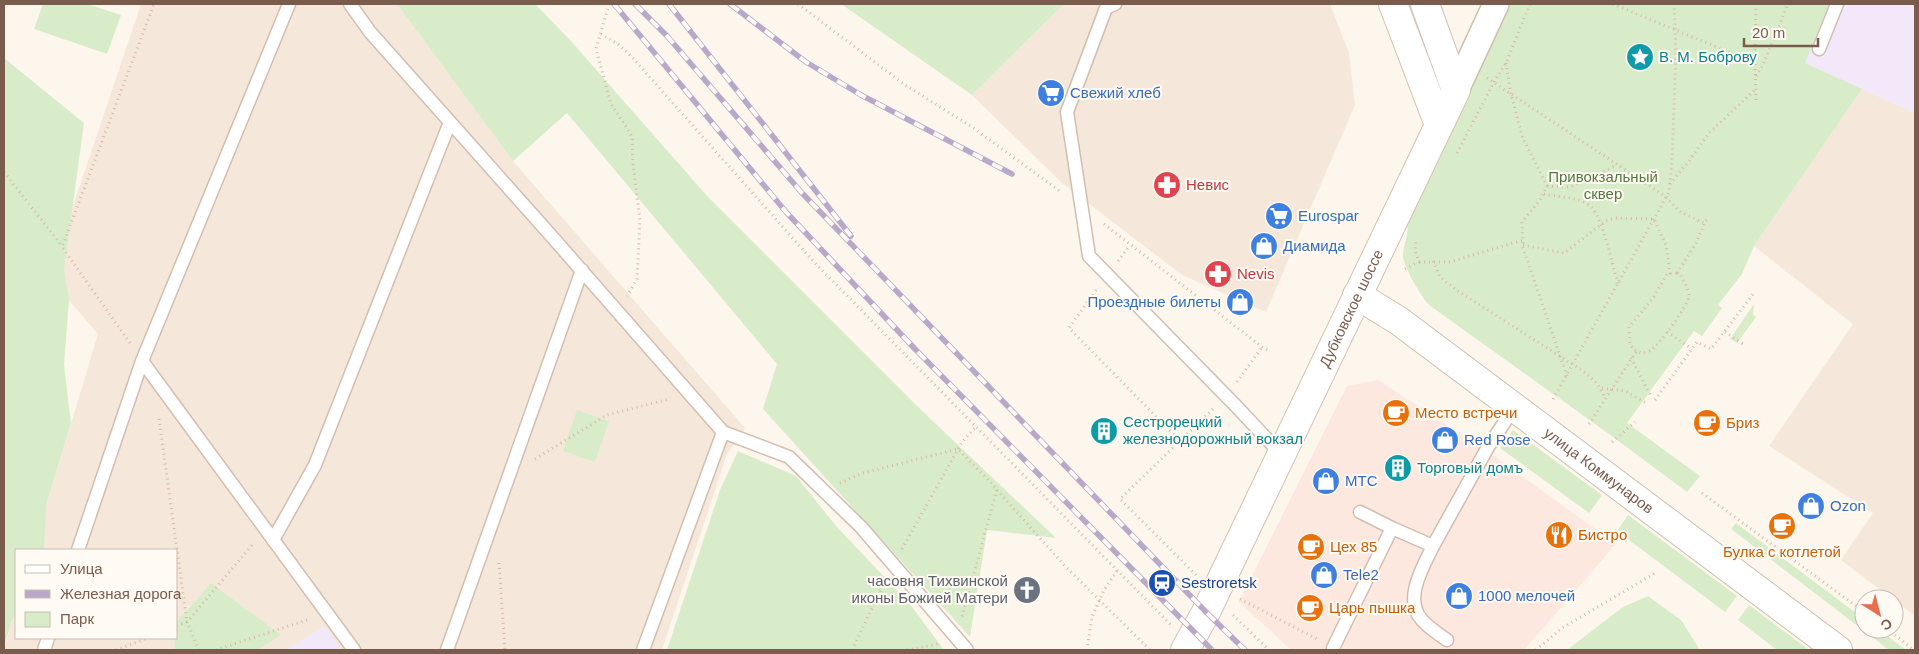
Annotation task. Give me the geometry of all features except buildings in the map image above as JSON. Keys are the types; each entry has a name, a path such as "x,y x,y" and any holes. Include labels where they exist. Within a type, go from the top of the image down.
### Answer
{"main road":[{"path":"1394,4 1439,125"},
{"path":"1425,4 1456,90"},
{"name":"Дубковское шоссе","path":"1179,639 1218,612 1282,455 1456,90"},
{"name":"улица Коммунаров","path":"1358,296 1399,321 1838,650"}],"street":[{"name":"Дубковское шоссе","path":"1456,90 1496,4"}],"lane":[{"path":"78,549 142,361 289,4"},
{"path":"350,4 370,32 582,270 722,432 789,457 862,527 968,650"},
{"path":"1115,4 1106,8 1066,112 1089,256 1282,455"},
{"path":"1819,49 1837,4"},
{"path":"273,540 315,465 450,122"},
{"path":"447,650 582,270"},
{"path":"142,361 354,650"},
{"path":"1447,640 1420,619 1414,601 1415,583 1433,546 1488,447 1514,408"},
{"path":"643,650 722,432"},
{"path":"1360,512 1433,546"},
{"path":"1333,648 1392,528"}],"path":[{"path":"62,247 154,4"},
{"path":"610,4 596,49 611,104 632,136 633,164 640,220 637,279 618,312"},
{"path":"798,4 905,85 972,127 1081,206 1262,347 1270,351"},
{"path":"1453,160 1506,63 1530,4"},
{"path":"1613,4 1755,63"},
{"path":"1554,399 1669,192 1676,51 1674,4"},
{"path":"1756,4 1756,101"},
{"path":"1755,77 1763,65 1788,4"},
{"path":"601,34 618,44 631,56 812,261 1117,571 1179,639"},
{"path":"1506,63 1511,94 1522,136 1547,186 1544,194 1522,222 1523,243 1567,376"},
{"path":"1482,74 1666,197 1679,211 1704,224"},
{"path":"1669,184 1689,161 1709,133 1756,89"},
{"path":"1547,186 1570,187 1617,165"},
{"path":"4,172 62,247 142,361"},
{"path":"1544,194 1590,205 1598,215 1618,284"},
{"path":"1404,269 1419,262 1450,262 1523,243 1564,253 1601,225 1615,218 1654,219"},
{"path":"1677,273 1680,274 1689,294 1689,299 1652,351 1636,352 1630,345 1629,327 1653,298 1667,274 1677,273 1696,246 1707,218"},
{"path":"1654,219 1666,245 1670,274"},
{"path":"1416,238 1414,244 1419,262"},
{"path":"1130,245 1069,328 1180,441 1120,499 1200,579"},
{"path":"1433,261 1440,276 1458,291 1574,364 1595,380 1602,388 1606,398"},
{"path":"1631,358 1654,399 1697,342 1711,349 1754,293"},
{"path":"1667,332 1692,349"},
{"path":"1725,332 1743,344"},
{"path":"1589,424 1636,352"},
{"path":"1602,388 1625,391 1648,404"},
{"path":"509,475 607,415 689,393"},
{"path":"159,416 177,549"},
{"path":"1612,442 1635,422"},
{"path":"852,650 893,564 958,449 976,427"},
{"path":"958,449 1064,565 1150,650"},
{"path":"824,491 863,473 958,449"},
{"path":"907,650 926,648 957,639 996,490"},
{"path":"1702,493 1854,605"},
{"path":"178,625 187,622 265,529"},
{"path":"178,556 187,622 199,650"},
{"path":"499,561 505,650"},
{"path":"1087,650 1092,617 1112,576 1117,571"},
{"path":"1536,650 1562,628 1657,572"},
{"path":"1238,598 1333,648"},
{"path":"1218,612 1269,650"},
{"path":"216,650 327,613"},
{"path":"116,650 145,639"},
{"path":"1899,639 1914,650"}],"shaded area":[{"path":"141,4 397,4 513,161 745,428 727,454 662,650 4,650 15,610 15,639 178,639 178,549 33,549 98,334 49,277"},
{"path":"1064,4 1330,4 1349,53 1355,105 1266,312 1182,275 1062,183 972,95"},
{"path":"1829,4 1915,4 1915,113 1804,63"},
{"path":"1862,89 1915,113 1915,616 1904,608 1904,589 1879,589 1841,560 1873,513 1769,446 1853,324 1754,246"},
{"path":"1378,380 1494,456 1616,544 1524,650 1291,650 1239,602 1347,386"},
{"path":"325,626 341,650 286,650"}],"green space":[{"path":"43,4 87,4 121,15 107,54 34,29"},
{"path":"397,4 535,4 570,40 708,197 917,406 1056,538 987,530 970,637 763,409 777,364 567,113 513,161"},
{"path":"841,4 1064,4 972,95"},
{"name":"Привокзальный сквер","path":"1510,4 1829,4 1805,63 1862,89 1754,246 1742,274 1718,305 1722,308 1702,336 1694,331 1627,423 1700,476 1687,492 1429,305 1413,282 1406,267 1403,253 1408,228 1402,225"},
{"path":"4,58 84,123 64,270 69,300 64,365 71,423 46,506 44,549 15,549 15,616 4,647"},
{"path":"1754,304 1753,314 1756,317 1737,343 1730,339"},
{"path":"577,410 609,421 595,462 563,451"},
{"path":"1513,430 1602,495 1589,513 1500,448"},
{"path":"738,451 796,476 836,526 909,603 944,650 667,650 720,490"},
{"path":"1628,515 1737,596 1725,612 1617,531"},
{"path":"1736,523 1854,612 1854,623 1731,529"},
{"path":"211,583 281,635 258,650 175,650 174,639 178,639 178,621"},
{"path":"1648,596 1681,620 1700,650 1567,650 1623,607"},
{"path":"1749,605 1809,650 1777,650 1738,620"},
{"path":"1875,639 1891,639 1906,650 1889,650"}],"railway":[{"path":"614,4 786,212 915,349 1212,650"},
{"path":"635,4 667,36 802,193 1206,612 1245,650"},
{"path":"669,4 851,236"},
{"path":"730,4 806,62 861,95 1012,174"}],"place":[{"name":"В. М. Боброву","path":"1640,57"},
{"name":"Свежий хлеб","path":"1051,93"},
{"name":"Невис","path":"1167,185"},
{"name":"Eurospar","path":"1279,216"},
{"name":"Диамида","path":"1264,246"},
{"name":"Nevis","path":"1218,274"},
{"name":"Проездные билеты","path":"1240,302"},
{"name":"Место встречи","path":"1396,413"},
{"name":"Бриз","path":"1707,423"},
{"name":"Сестрорецкий железнодорожный вокзал","path":"1104,431"},
{"name":"Red Rose","path":"1445,440"},
{"name":"Торговый домъ","path":"1398,468"},
{"name":"МТС","path":"1326,481"},
{"name":"Ozon","path":"1811,506"},
{"name":"Булка с котлетой","path":"1782,526"},
{"name":"Бистро","path":"1559,535"},
{"name":"Цех 85","path":"1311,547"},
{"name":"Tele2","path":"1324,575"},
{"name":"Sestroretsk","path":"1162,583"},
{"name":"часовня Тихвинской иконы Божией Матери","path":"1027,590"},
{"name":"1000 мелочей","path":"1459,596"},
{"name":"Царь пышка","path":"1310,608"}]}
